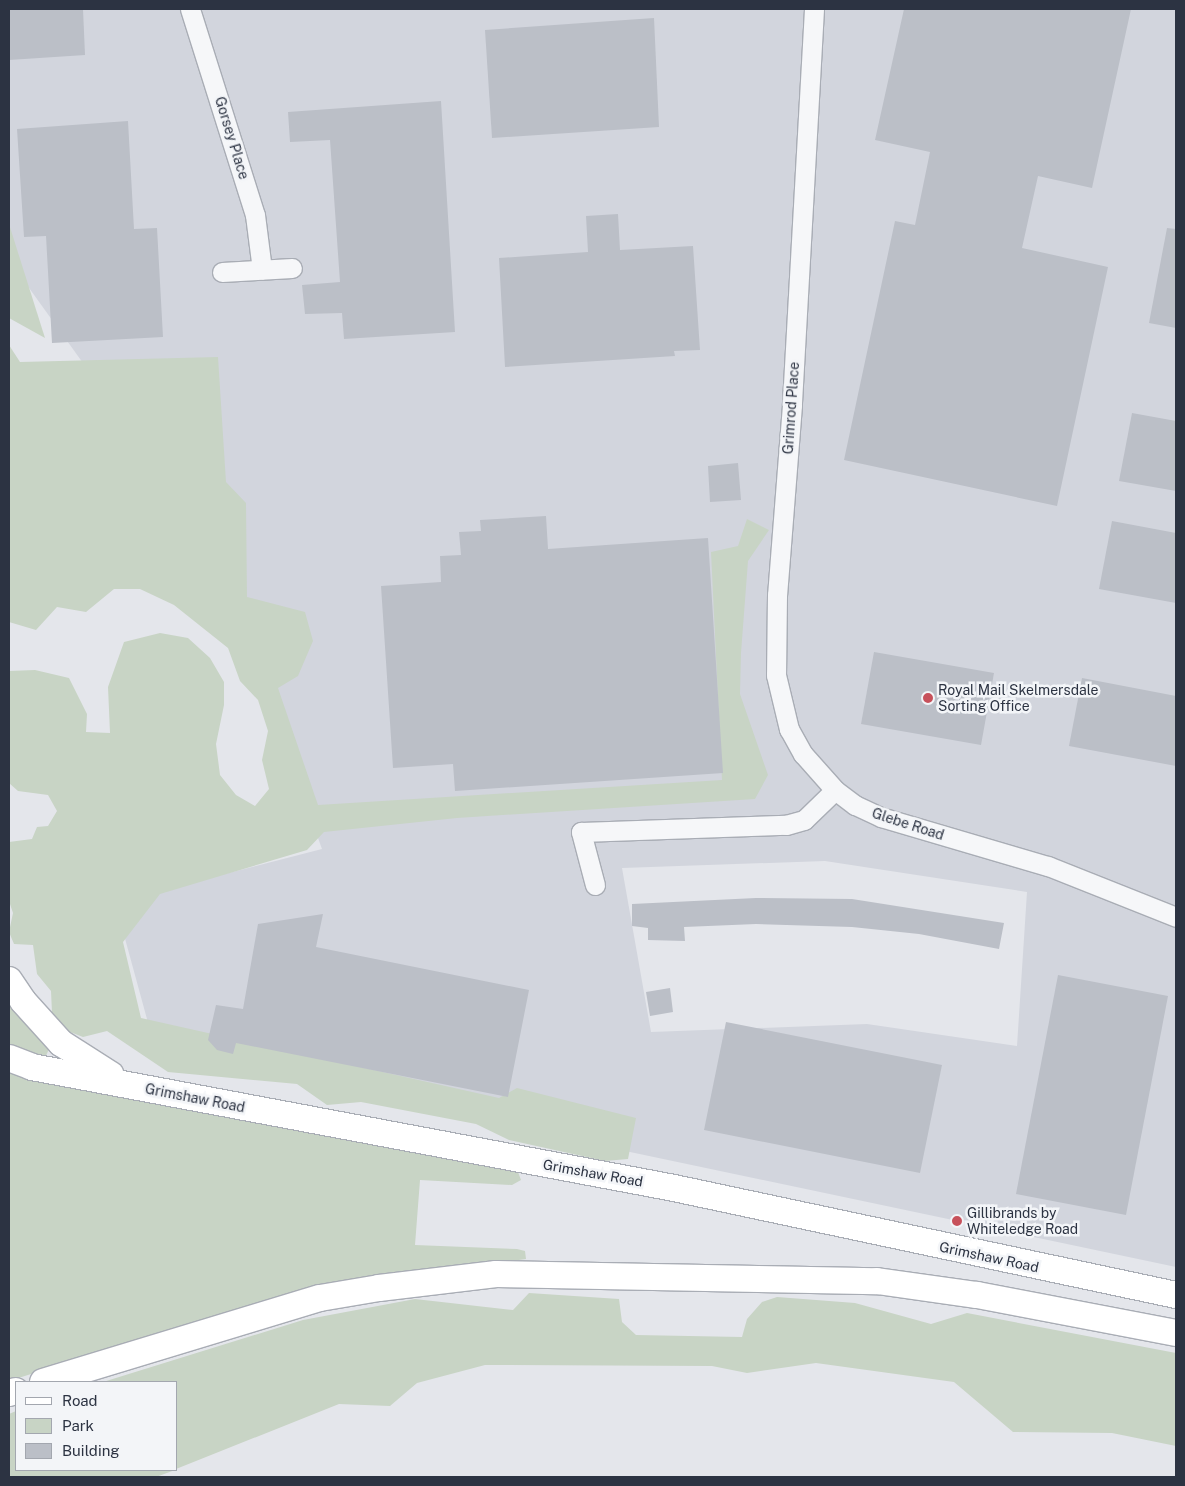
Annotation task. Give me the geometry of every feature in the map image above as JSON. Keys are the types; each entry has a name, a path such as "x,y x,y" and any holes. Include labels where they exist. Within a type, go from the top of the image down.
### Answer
{"main road":[{"path":"9,980 61,1043 101,1070 140,1087"},
{"name":"Grimshaw Road","path":"9,1058 32,1067 674,1188 1176,1295"},
{"path":"46,1381 320,1298 379,1288 496,1274 877,1281 977,1295 1176,1333"}],"street":[{"name":"Gorsey Place","path":"190,9 256,215 262,270"},
{"name":"Grimrod Place","path":"814,9 792,405 777,595 776,675 789,728 803,754 835,790"},
{"path":"222,272 292,268"},
{"path":"595,885 581,832 786,826 804,820 835,790"},
{"name":"Glebe Road","path":"835,790 855,805 881,817 1048,866 1176,918"}],"shaded area":[{"path":"9,9 1176,9 1176,1267 156,1052 115,902 322,849 210,540 9,260","holes":["825,861 1027,892 1017,1046 867,1024 651,1032 622,868"]}],"green space":[{"path":"9,224 45,338 9,318"},
{"path":"9,345 20,362 218,357 226,482 246,503 247,597 305,612 313,641 298,676 278,688 318,805 722,780 711,552 738,546 747,519 769,530 748,561 741,653 740,694 768,775 755,799 457,818 324,832 307,850 160,894 123,942 141,1018 499,1098 517,1088 636,1118 628,1159 605,1161 509,1140 476,1124 361,1102 327,1105 297,1084 168,1072 107,1031 83,1037 65,1030 52,1013 51,991 37,974 33,945 14,944 9,932 13,913 9,901 9,842 32,839 37,827 48,826 57,811 48,795 18,791 9,783 9,671 35,670 69,678 87,714 86,732 110,733 108,687 124,642 160,633 188,638 210,658 224,682 224,705 216,744 220,775 236,795 255,806 269,789 262,760 268,731 258,700 240,681 228,648 174,605 140,589 114,589 86,612 57,607 36,630 9,622"},
{"path":"9,1000 49,1049 45,1058 9,1045"},
{"path":"9,1072 49,1084 518,1172 521,1180 512,1185 420,1180 415,1245 517,1249 525,1251 526,1259 306,1290 236,1309 9,1381"},
{"path":"529,1293 619,1299 622,1322 636,1335 742,1337 747,1319 762,1302 777,1297 855,1303 931,1324 967,1313 1176,1353 1176,1446 1112,1433 1013,1432 954,1382 816,1363 747,1373 712,1366 485,1365 417,1383 390,1406 339,1404 178,1468 178,1381 106,1381 303,1320 415,1299 513,1310"},
{"path":"15,1411 15,1471 172,1471 156,1477 9,1477 9,1414"}],"building":[{"path":"9,9 83,9 85,55 9,60"},
{"path":"904,9 1131,9 1092,188 1038,176 1022,248 1108,267 1057,506 844,460 895,221 915,225 930,152 875,140"},
{"path":"654,18 659,127 492,138 485,30"},
{"path":"441,101 455,332 344,339 342,313 305,314 302,285 340,282 330,140 290,142 288,112"},
{"path":"128,121 134,229 157,228 163,337 52,343 46,236 24,237 17,129"},
{"path":"618,214 620,250 693,246 700,350 674,351 675,356 505,367 499,258 588,252 586,216"},
{"path":"1167,228 1176,229 1176,328 1149,323"},
{"path":"1132,413 1176,421 1176,491 1119,481"},
{"path":"738,463 741,500 710,502 708,466"},
{"path":"546,516 548,549 708,538 723,773 455,791 453,764 393,768 381,586 441,582 440,556 461,555 459,532 481,531 480,520"},
{"path":"1112,521 1176,533 1176,603 1099,589"},
{"name":"Royal Mail Skelmersdale Sorting Office","path":"874,652 994,673 981,745 861,724"},
{"path":"1082,678 1176,696 1176,766 1069,746"},
{"path":"756,898 852,899 1004,923 999,949 919,934 852,927 756,924 684,927 685,941 648,940 648,928 632,926 632,904"},
{"path":"323,914 316,947 529,990 508,1097 236,1043 233,1054 217,1050 208,1040 216,1005 243,1009 258,924"},
{"path":"1058,975 1168,996 1126,1215 1016,1194"},
{"path":"670,988 673,1012 650,1016 646,992"},
{"path":"726,1022 942,1065 920,1173 704,1130"}],"place":[{"name":"Royal Mail Skelmersdale Sorting Office","path":"928,698"},
{"name":"Gillibrands by Whiteledge Road","path":"957,1221"}]}
